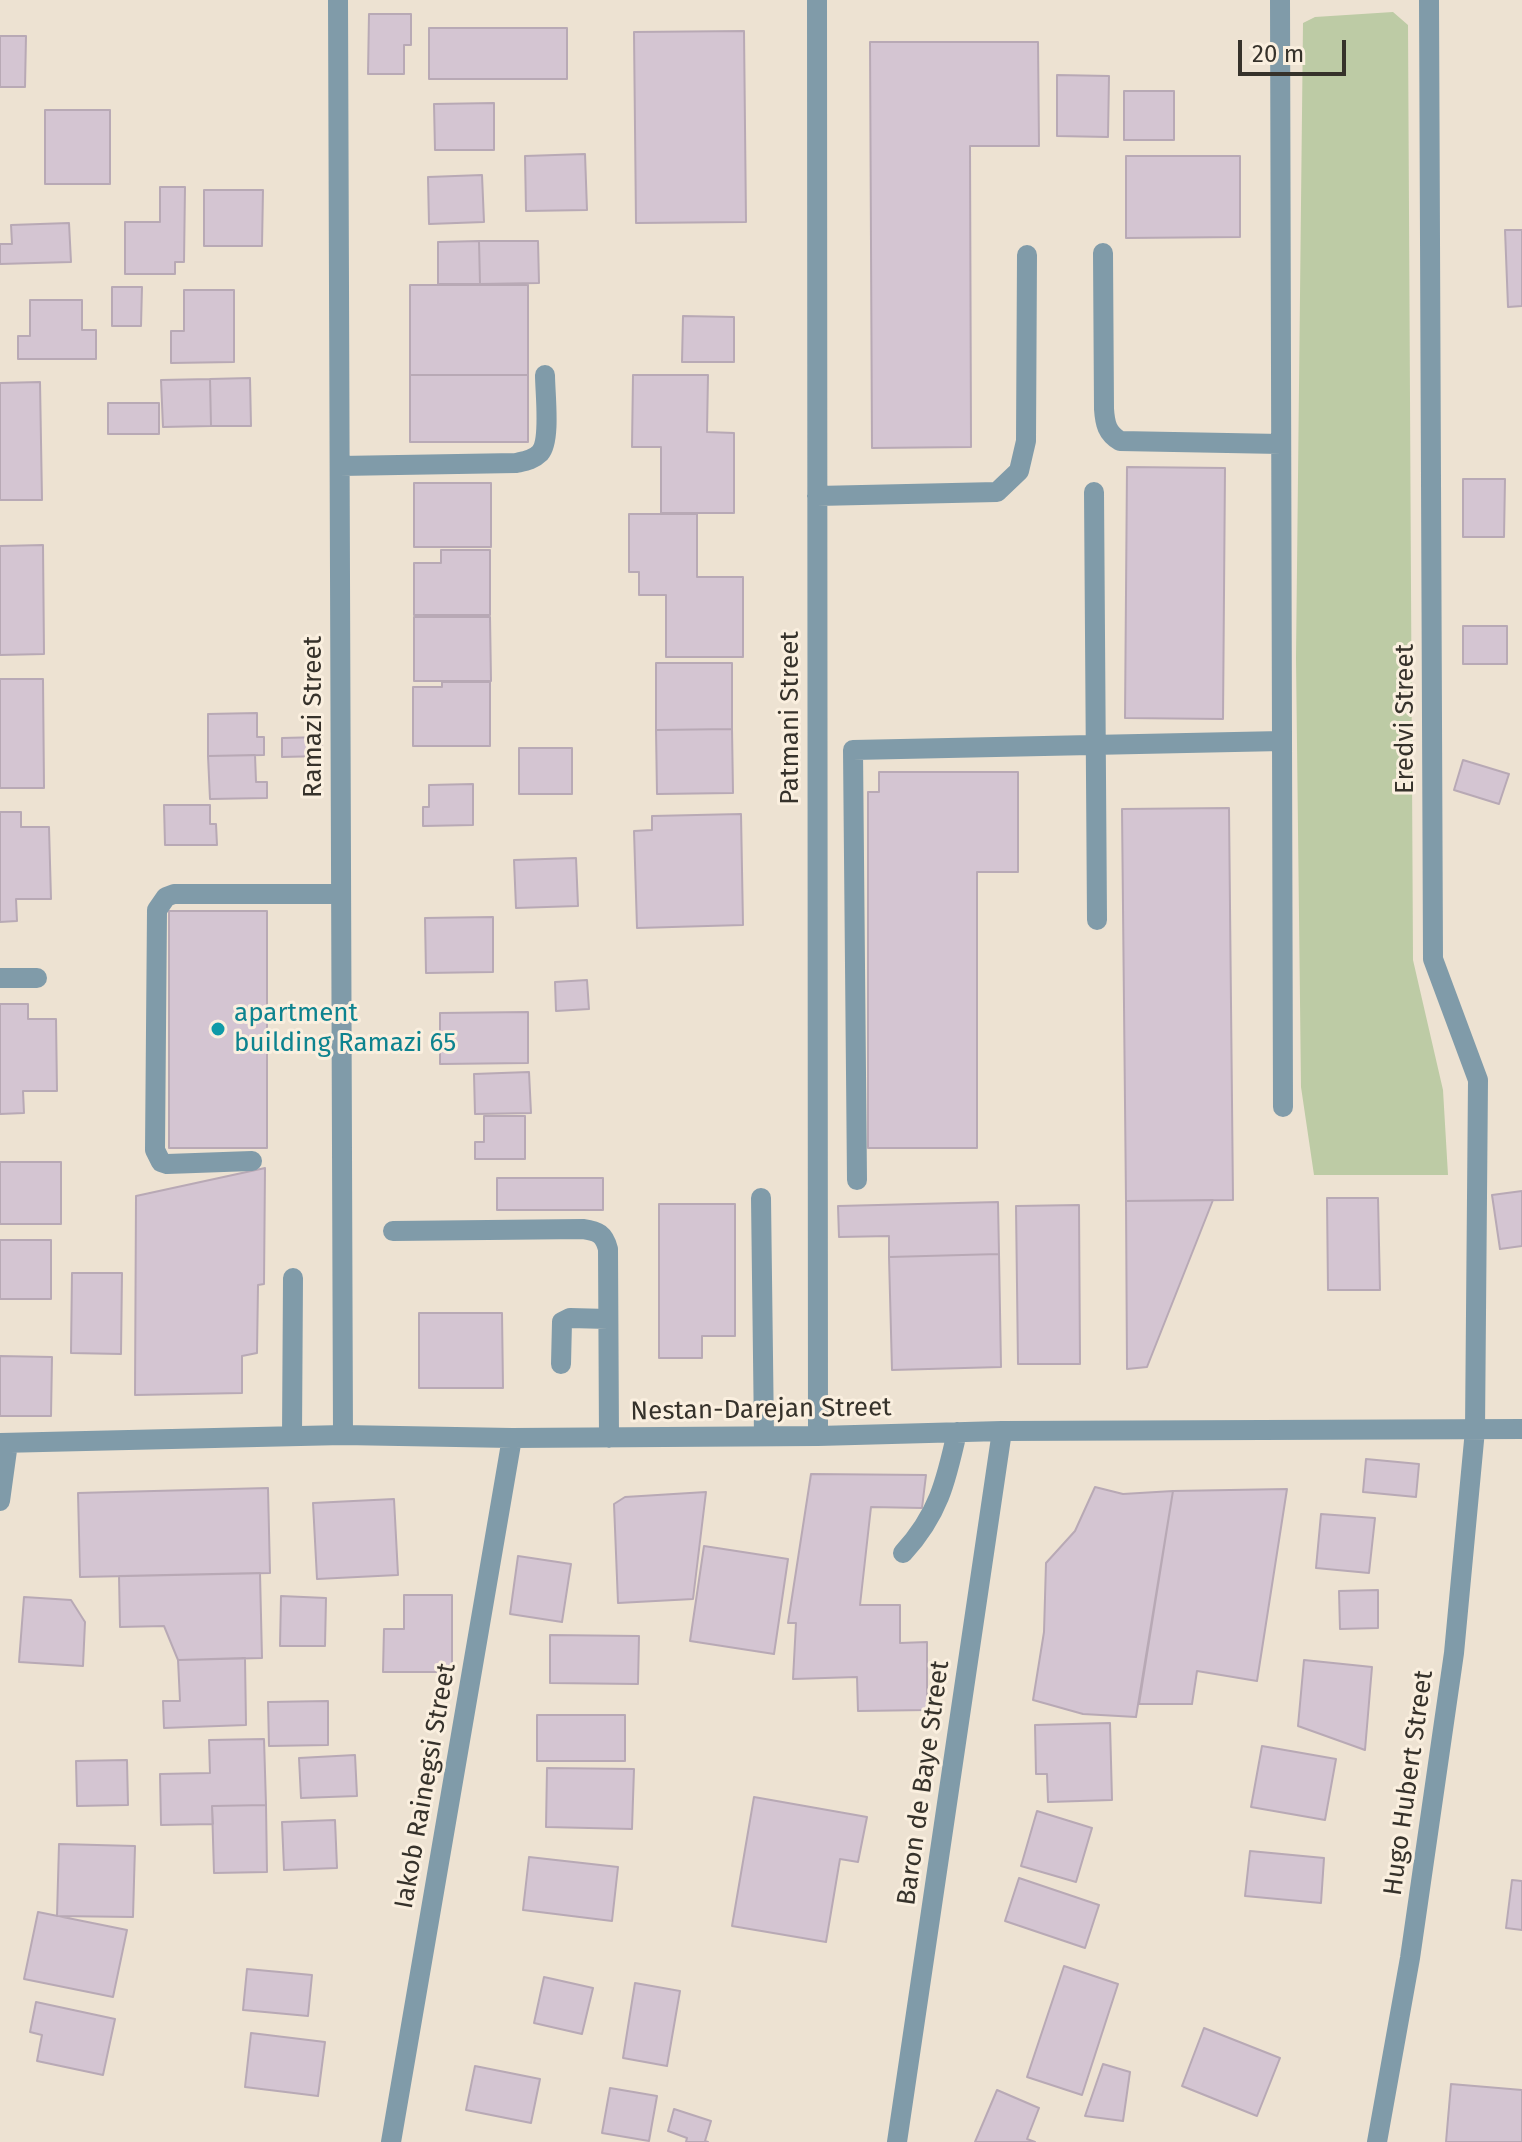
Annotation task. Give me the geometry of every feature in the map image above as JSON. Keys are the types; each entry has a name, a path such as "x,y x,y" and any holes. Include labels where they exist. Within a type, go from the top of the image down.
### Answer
{"street":[{"name":"Ramazi Street","path":"338,0 343,1435"},
{"name":"Patmani Street","path":"817,0 818,1436"},
{"path":"1280,0 1283,1107"},
{"name":"Eredvi Street","path":"1429,0 1433,959 1478,1080 1475,1430"},
{"path":"1103,253 1104,409 1105,426 1112,436 1120,441 1281,444"},
{"path":"817,496 997,492 1019,471 1026,441 1027,255"},
{"path":"340,466 516,463 531,460 543,451 546,434 545,375"},
{"path":"1094,492 1097,920"},
{"path":"857,1180 853,750 1282,741"},
{"path":"252,1161 167,1164 155,1150 157,910 166,897 174,894 341,894"},
{"path":"0,978 37,978"},
{"path":"761,1198 764,1436"},
{"path":"393,1231 596,1231 605,1237 608,1249 609,1438"},
{"path":"292,1436 293,1278"},
{"path":"561,1364 562,1322 570,1318 608,1319"},
{"name":"Nestan-Darejan Street","path":"4,1443 343,1435 609,1438 1002,1431 1522,1429"},
{"name":"Hugo Hubert Street","path":"1377,2142 1410,1958 1454,1653 1475,1430"},
{"name":"Baron de Baye Street","path":"897,2142 1002,1431"},
{"path":"903,1553 924,1531 937,1504 948,1474 957,1432"},
{"name":"Iakob Rainegsi Street","path":"391,2142 512,1438"},
{"path":"0,1501 4,1443"}],"green space":[{"path":"1393,12 1408,25 1413,960 1443,1090 1448,1175 1314,1175 1301,1087 1296,658 1303,23 1315,17"}],"building":[{"path":"369,14 411,14 411,45 404,45 404,74 368,74"},
{"path":"429,28 567,28 567,79 429,79"},
{"path":"744,31 746,222 636,223 634,32"},
{"path":"0,36 26,36 25,87 0,87"},
{"path":"870,42 1038,42 1039,146 970,146 971,447 872,448"},
{"path":"1057,75 1109,76 1108,137 1057,136"},
{"path":"1124,91 1174,91 1174,140 1124,140"},
{"path":"494,103 494,150 435,150 434,104"},
{"path":"45,110 110,110 110,184 45,184"},
{"path":"585,154 587,210 526,211 525,156"},
{"path":"1126,156 1240,156 1240,237 1126,238"},
{"path":"482,175 484,222 429,224 428,177"},
{"path":"160,187 185,187 184,262 175,262 175,274 125,274 125,222 160,222"},
{"path":"204,190 263,190 262,246 204,246"},
{"path":"69,223 71,262 0,264 0,244 12,244 11,225"},
{"path":"1505,230 1522,230 1522,306 1508,307"},
{"path":"479,241 480,284 438,284 438,242"},
{"path":"479,241 538,241 539,283 480,284"},
{"path":"410,285 528,285 528,375 410,375"},
{"path":"112,287 142,287 141,326 112,326"},
{"path":"184,290 234,290 234,362 171,363 171,331 184,331"},
{"path":"30,300 82,300 82,330 96,330 96,359 18,359 18,336 30,336"},
{"path":"683,316 734,317 734,362 682,362"},
{"path":"410,375 528,375 528,442 410,442"},
{"path":"633,375 708,375 707,432 734,433 734,513 661,513 661,447 632,447"},
{"path":"250,378 251,426 211,426 210,379"},
{"path":"210,379 211,426 163,427 161,380"},
{"path":"40,382 42,500 0,500 0,383"},
{"path":"108,403 159,403 159,434 108,434"},
{"path":"1127,467 1225,468 1223,719 1125,718"},
{"path":"1463,479 1505,479 1504,537 1463,537"},
{"path":"414,483 491,483 491,547 414,547"},
{"path":"629,514 697,514 697,577 743,577 743,657 666,657 666,595 639,595 639,572 629,572"},
{"path":"43,545 44,654 0,655 0,546"},
{"path":"441,550 490,550 490,615 414,615 414,563 441,563"},
{"path":"414,617 490,617 491,681 414,681"},
{"path":"1463,626 1507,626 1507,664 1463,664"},
{"path":"656,663 732,663 732,729 656,730"},
{"path":"0,679 43,679 44,788 0,788"},
{"path":"442,682 490,682 490,746 413,746 413,687 442,687"},
{"path":"257,713 257,737 264,737 264,755 208,756 208,714"},
{"path":"732,729 733,793 657,794 656,730"},
{"path":"322,737 322,756 282,757 282,738"},
{"path":"519,748 572,748 572,794 519,794"},
{"path":"255,755 256,782 267,782 267,798 210,799 208,756"},
{"path":"1463,760 1509,774 1499,804 1454,790"},
{"path":"879,772 1018,772 1018,872 977,872 977,1148 868,1148 868,792 879,792"},
{"path":"473,784 473,825 423,826 423,807 429,807 429,785"},
{"path":"164,805 210,805 210,824 216,824 217,845 165,845"},
{"path":"1229,808 1233,1200 1126,1201 1122,809"},
{"path":"0,812 21,812 21,827 49,827 51,899 16,899 17,921 0,922"},
{"path":"741,814 743,925 637,928 634,831 652,830 652,816"},
{"path":"576,858 578,906 516,908 514,860"},
{"name":"apartment building Ramazi 65","path":"169,911 267,911 267,1148 169,1148"},
{"path":"493,917 493,972 426,973 425,918"},
{"path":"587,980 589,1009 556,1011 555,982"},
{"path":"0,1004 28,1004 28,1019 56,1019 57,1091 23,1091 24,1113 0,1114"},
{"path":"528,1012 528,1063 440,1064 440,1013"},
{"path":"529,1072 531,1113 475,1114 474,1074"},
{"path":"484,1116 525,1116 525,1159 475,1159 475,1142 484,1142"},
{"path":"0,1162 61,1162 61,1224 0,1224"},
{"path":"265,1168 264,1284 258,1285 257,1353 242,1356 242,1393 135,1395 136,1196"},
{"path":"497,1178 603,1178 603,1210 497,1210"},
{"path":"1522,1191 1522,1246 1500,1249 1492,1195"},
{"path":"1327,1198 1378,1198 1380,1290 1328,1290"},
{"path":"1213,1200 1147,1367 1127,1369 1126,1201"},
{"path":"998,1202 999,1254 889,1257 889,1236 839,1237 838,1206"},
{"path":"659,1204 735,1204 735,1336 702,1336 702,1358 659,1358"},
{"path":"1079,1205 1080,1364 1018,1364 1016,1206"},
{"path":"0,1240 51,1240 51,1299 0,1299"},
{"path":"999,1254 1001,1367 892,1370 889,1257"},
{"path":"72,1273 122,1273 121,1354 71,1353"},
{"path":"419,1313 502,1313 503,1388 419,1388"},
{"path":"0,1356 52,1357 51,1416 0,1416"},
{"path":"1366,1459 1419,1464 1416,1497 1363,1492"},
{"path":"811,1474 926,1475 922,1508 871,1507 860,1605 900,1605 900,1643 927,1642 927,1710 858,1711 857,1677 793,1679 796,1623 788,1623"},
{"path":"1095,1487 1123,1494 1173,1491 1136,1717 1083,1714 1033,1700 1044,1632 1046,1563 1075,1531"},
{"path":"268,1488 270,1573 80,1577 78,1493"},
{"path":"1287,1489 1257,1681 1197,1671 1192,1704 1139,1704 1173,1491"},
{"path":"706,1492 693,1599 618,1603 614,1504 625,1497"},
{"path":"394,1499 398,1575 317,1579 313,1503"},
{"path":"1321,1514 1375,1518 1369,1573 1316,1568"},
{"path":"704,1546 788,1559 774,1654 690,1641"},
{"path":"518,1556 571,1564 562,1622 510,1614"},
{"path":"260,1573 262,1658 178,1660 164,1626 120,1627 119,1576"},
{"path":"1378,1590 1378,1628 1340,1629 1339,1591"},
{"path":"404,1595 452,1595 452,1672 383,1672 384,1629 404,1629"},
{"path":"281,1596 326,1598 325,1646 280,1646"},
{"path":"24,1597 71,1600 85,1622 83,1666 19,1662"},
{"path":"550,1635 639,1636 638,1684 550,1683"},
{"path":"245,1658 246,1725 164,1728 163,1701 180,1701 178,1660"},
{"path":"1304,1660 1372,1667 1365,1750 1298,1726"},
{"path":"328,1701 328,1745 269,1746 268,1702"},
{"path":"537,1715 625,1715 625,1761 537,1761"},
{"path":"1110,1723 1112,1800 1048,1802 1047,1774 1036,1774 1035,1725"},
{"path":"264,1739 266,1805 212,1806 213,1824 161,1825 160,1774 210,1773 209,1740"},
{"path":"1262,1746 1336,1759 1325,1820 1251,1807"},
{"path":"355,1755 357,1796 301,1798 299,1758"},
{"path":"127,1760 128,1805 77,1806 76,1761"},
{"path":"547,1768 634,1769 632,1829 546,1827"},
{"path":"754,1797 867,1817 858,1862 840,1859 826,1942 732,1926"},
{"path":"266,1805 267,1872 214,1873 212,1806"},
{"path":"1037,1811 1092,1828 1076,1882 1021,1866"},
{"path":"335,1820 337,1868 284,1870 282,1822"},
{"path":"59,1844 135,1846 133,1917 57,1916"},
{"path":"1250,1851 1324,1858 1321,1903 1245,1896"},
{"path":"529,1857 618,1867 612,1921 523,1910"},
{"path":"1019,1878 1099,1905 1085,1948 1005,1921"},
{"path":"1512,1880 1522,1881 1522,1930 1506,1928"},
{"path":"38,1912 127,1930 113,1997 24,1979"},
{"path":"1064,1966 1118,1984 1082,2095 1027,2077"},
{"path":"247,1969 312,1975 308,2016 243,2010"},
{"path":"544,1977 593,1988 582,2034 534,2023"},
{"path":"635,1983 680,1991 667,2066 623,2058"},
{"path":"36,2002 115,2019 103,2075 37,2061 42,2035 30,2032"},
{"path":"1204,2028 1280,2058 1257,2116 1182,2086"},
{"path":"251,2033 325,2042 318,2096 245,2087"},
{"path":"1103,2064 1130,2072 1123,2121 1085,2116"},
{"path":"475,2066 540,2079 531,2123 466,2110"},
{"path":"1451,2084 1522,2090 1522,2142 1446,2142"},
{"path":"610,2088 657,2096 649,2141 602,2133"},
{"path":"997,2090 1039,2108 1027,2139 1035,2142 975,2142"},
{"path":"674,2109 711,2121 705,2141 708,2142 686,2142 687,2138 668,2131"}],"place":[{"name":"apartment building Ramazi 65","path":"218,1029"}]}
